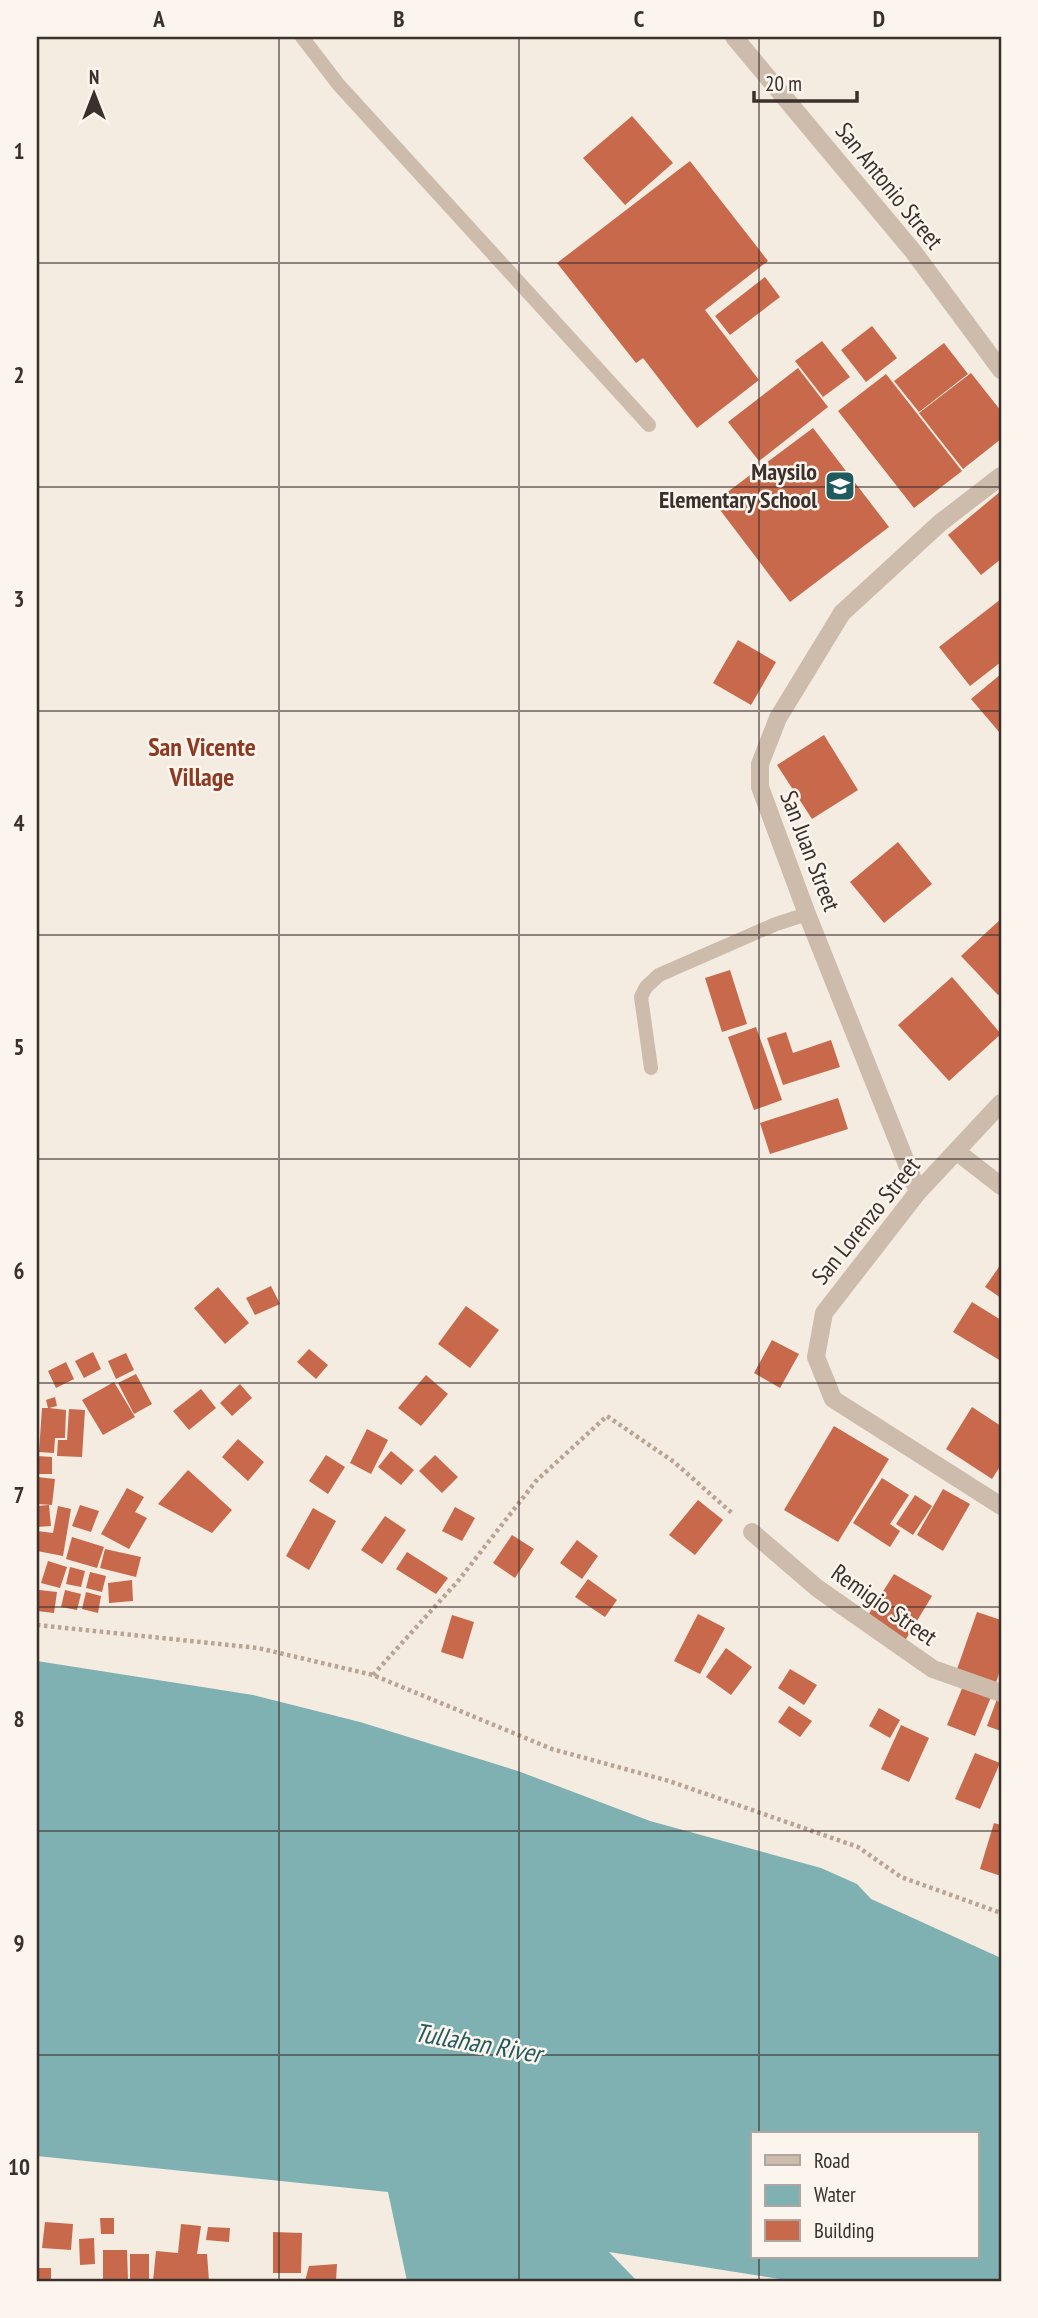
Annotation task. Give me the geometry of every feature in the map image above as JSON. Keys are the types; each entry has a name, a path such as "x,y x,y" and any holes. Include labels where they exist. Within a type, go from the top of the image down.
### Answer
{"street":[{"name":"San Antonio Street","path":"734,37 912,250 1001,370"},
{"name":"San Juan Street","path":"918,1192 807,914 760,787 760,764 778,718 842,613 940,523 1001,476"},
{"name":"San Lorenzo Street","path":"1001,1103 918,1192 824,1313 816,1357 833,1399 1001,1506"},
{"path":"956,1151 1001,1186"},
{"name":"Remigio Street","path":"752,1532 817,1588 933,1669 1001,1693"}],"lane":[{"path":"302,37 338,84 649,425"},
{"path":"651,1068 641,997 646,987 659,975 776,924 807,914"}],"path":[{"path":"373,1675 458,1581 536,1481 607,1416 674,1462 752,1532"},
{"path":"37,1625 258,1647 373,1675 552,1749 669,1781 858,1847 901,1878 1001,1913"}],"water":[{"name":"Tullahan River","path":"37,1661 253,1695 360,1722 518,1771 650,1821 821,1868 857,1884 871,1899 1001,1958 1001,2281 792,2281 609,2252 637,2281 407,2281 388,2192 37,2156"}],"building":[{"path":"632,116 673,163 625,205 583,158"},
{"path":"690,161 768,261 705,310 759,380 697,428 643,358 636,363 557,263"},
{"path":"765,277 780,297 730,335 715,316"},
{"path":"872,326 897,358 866,382 841,350"},
{"path":"822,341 850,377 823,397 795,361"},
{"path":"944,343 968,374 919,412 894,381"},
{"path":"798,368 828,407 759,461 728,422"},
{"path":"971,373 1001,411 1001,439 963,469 919,413"},
{"path":"886,374 962,471 914,508 838,411"},
{"path":"813,428 889,527 790,602 714,502"},
{"path":"1001,491 1001,559 981,575 948,535"},
{"path":"1001,599 1001,662 970,686 939,647"},
{"path":"738,640 776,662 751,705 713,683"},
{"path":"1001,674 1001,732 1000,733 971,699"},
{"path":"824,735 858,790 812,819 777,765"},
{"path":"898,842 932,884 884,923 850,882"},
{"path":"1001,919 1001,992 998,995 961,956"},
{"path":"730,970 747,1024 722,1032 705,978"},
{"path":"952,977 1001,1034 949,1081 898,1025"},
{"path":"756,1027 782,1100 754,1110 728,1037"},
{"path":"786,1032 793,1053 831,1040 840,1067 783,1085 767,1038"},
{"path":"838,1098 848,1129 770,1154 760,1123"},
{"path":"1001,1264 1001,1298 985,1287"},
{"path":"271,1286 280,1304 255,1315 246,1298"},
{"path":"218,1287 249,1323 225,1344 194,1308"},
{"path":"972,1302 1001,1320 1001,1361 953,1332"},
{"path":"466,1306 499,1330 470,1368 438,1344"},
{"path":"772,1340 799,1354 780,1388 754,1373"},
{"path":"309,1349 328,1365 316,1379 297,1362"},
{"path":"93,1352 101,1369 84,1378 75,1361"},
{"path":"126,1353 134,1370 116,1379 108,1361"},
{"path":"66,1362 74,1379 56,1388 48,1371"},
{"path":"136,1374 152,1404 134,1414 118,1383"},
{"path":"426,1375 448,1394 421,1426 398,1408"},
{"path":"114,1382 135,1417 103,1435 82,1400"},
{"path":"240,1384 252,1398 232,1416 220,1403"},
{"path":"201,1389 216,1408 189,1430 173,1411"},
{"path":"55,1397 57,1406 49,1408 66,1410 65,1438 55,1438 54,1453 39,1452 42,1408 48,1408 46,1400"},
{"path":"972,1407 1001,1426 1001,1465 992,1479 946,1449"},
{"path":"69,1409 85,1410 82,1457 57,1456 58,1440 67,1440"},
{"path":"834,1426 889,1459 838,1542 784,1510"},
{"path":"367,1429 388,1440 371,1474 350,1463"},
{"path":"238,1439 264,1462 248,1481 222,1457"},
{"path":"391,1451 414,1470 401,1485 378,1467"},
{"path":"326,1455 345,1467 328,1494 309,1481"},
{"path":"435,1455 458,1477 442,1493 419,1471"},
{"path":"37,1456 52,1457 52,1474 37,1474"},
{"path":"188,1470 232,1510 212,1533 158,1504"},
{"path":"37,1477 55,1479 52,1505 37,1504"},
{"path":"882,1478 909,1495 890,1524 900,1531 890,1547 853,1523"},
{"path":"127,1488 144,1497 135,1512 147,1518 129,1549 101,1534"},
{"path":"943,1489 970,1504 943,1551 917,1535"},
{"path":"915,1495 932,1506 913,1535 896,1524"},
{"path":"698,1500 723,1520 695,1555 669,1535"},
{"path":"49,1505 51,1526 37,1527 37,1506"},
{"path":"80,1505 99,1511 91,1532 72,1526"},
{"path":"58,1506 71,1509 63,1556 37,1551 37,1531 53,1533"},
{"path":"455,1507 475,1518 462,1541 442,1531"},
{"path":"313,1508 336,1521 309,1570 286,1556"},
{"path":"385,1516 406,1530 382,1564 361,1550"},
{"path":"512,1535 534,1549 515,1578 493,1563"},
{"path":"72,1537 104,1547 97,1568 66,1559"},
{"path":"577,1540 598,1556 582,1579 560,1563"},
{"path":"105,1549 141,1557 136,1577 100,1568"},
{"path":"407,1552 448,1578 436,1594 396,1569"},
{"path":"48,1561 67,1567 60,1588 41,1583"},
{"path":"70,1567 85,1571 81,1587 66,1584"},
{"path":"90,1572 106,1576 102,1592 86,1588"},
{"path":"894,1574 932,1596 903,1644 865,1620"},
{"path":"588,1579 617,1600 605,1617 575,1597"},
{"path":"132,1580 133,1601 109,1603 108,1583"},
{"path":"39,1590 57,1592 54,1613 37,1611"},
{"path":"65,1590 81,1594 77,1610 61,1607"},
{"path":"86,1592 101,1596 98,1613 82,1609"},
{"path":"977,1612 1001,1620 1001,1667 995,1686 956,1672"},
{"path":"698,1614 725,1628 700,1674 674,1661"},
{"path":"452,1615 474,1622 463,1659 441,1652"},
{"path":"726,1648 752,1667 731,1695 706,1677"},
{"path":"790,1669 817,1685 804,1705 778,1688"},
{"path":"963,1686 991,1697 975,1736 947,1725"},
{"path":"997,1699 1001,1701 1001,1731 987,1726"},
{"path":"789,1706 812,1721 800,1737 778,1722"},
{"path":"879,1708 900,1720 890,1738 869,1726"},
{"path":"901,1725 929,1738 909,1782 881,1769"},
{"path":"975,1753 1000,1763 980,1809 955,1799"},
{"path":"994,1823 1001,1825 1001,1876 980,1869"},
{"path":"100,2218 114,2218 114,2234 101,2234"},
{"path":"45,2222 73,2224 71,2250 42,2248"},
{"path":"181,2224 201,2226 197,2254 207,2254 209,2281 153,2281 156,2251 178,2253"},
{"path":"208,2227 230,2228 229,2242 206,2240"},
{"path":"273,2232 302,2233 301,2273 273,2273"},
{"path":"94,2238 95,2264 80,2265 79,2239"},
{"path":"103,2250 127,2250 128,2281 103,2281"},
{"path":"130,2254 149,2254 149,2281 130,2281"},
{"path":"337,2264 336,2281 305,2281 309,2266"},
{"path":"37,2268 51,2268 51,2280 37,2280"}],"place":[{"name":"Maysilo Elementary School","path":"840,486"}],"district":[{"name":"San Vicente Village","path":"202,762"}]}
